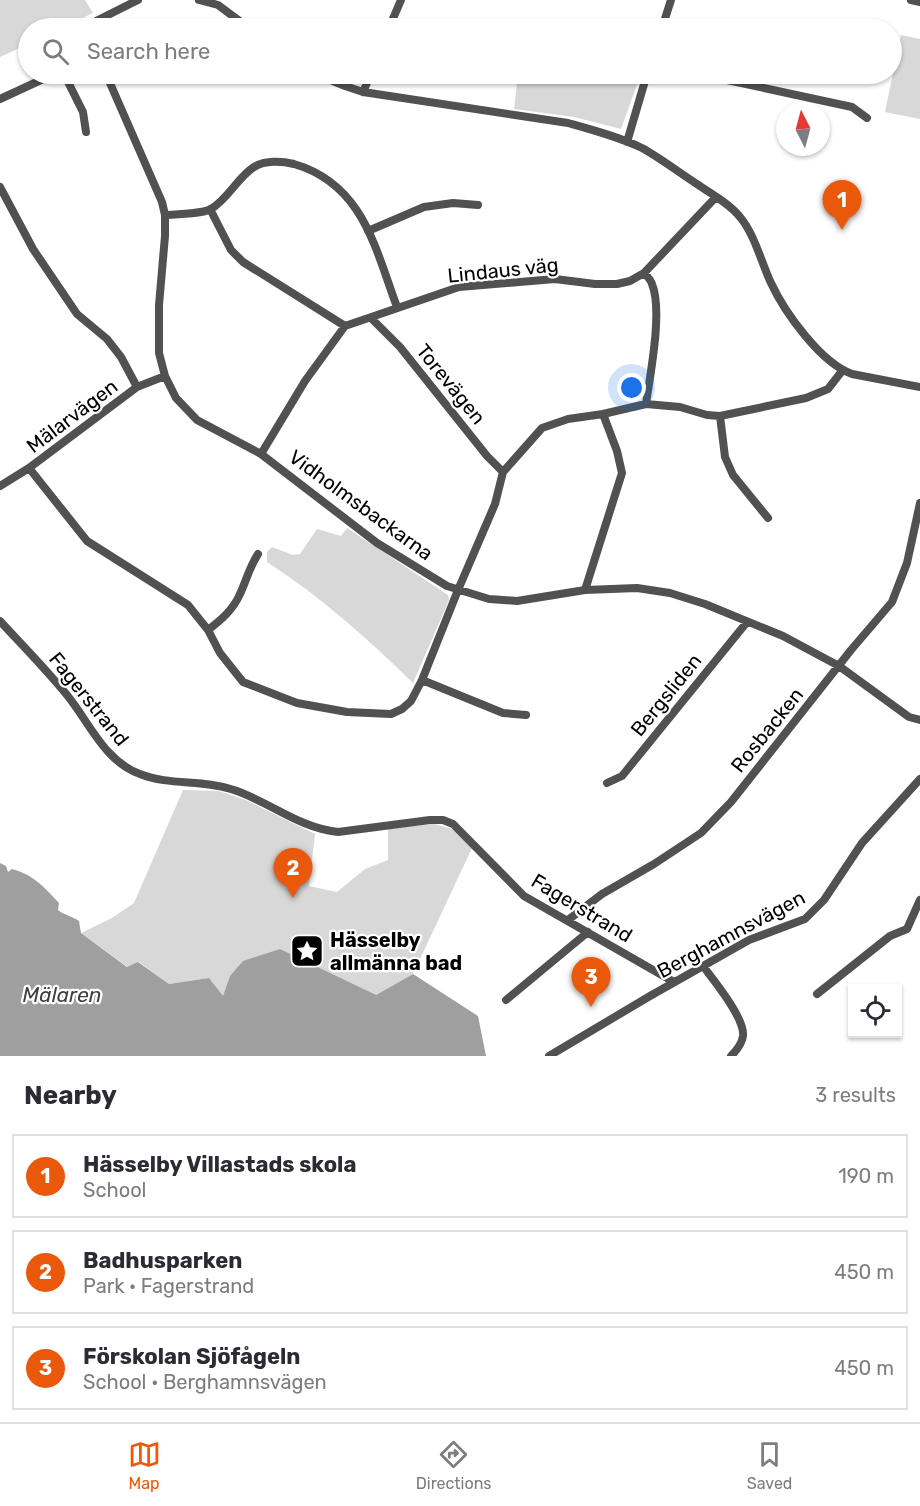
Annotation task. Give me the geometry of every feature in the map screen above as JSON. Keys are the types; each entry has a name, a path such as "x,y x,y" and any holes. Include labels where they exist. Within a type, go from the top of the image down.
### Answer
{"street":[{"path":"102,18 138,0"},
{"path":"199,0 218,5 236,18"},
{"path":"393,18 401,0"},
{"path":"665,18 671,0"},
{"path":"911,0 920,2"},
{"path":"0,99 32,84"},
{"path":"69,84 83,112 86,132"},
{"name":"Vidholmsbackarna","path":"110,84 162,202 165,215 159,353 165,376 176,398 197,420 261,453 377,543 447,586 489,599 517,601 585,590 637,588 670,593 705,604 783,636 839,666 909,717 920,720"},
{"path":"338,84 363,92 536,117 594,130 642,148 739,215 747,227 772,285 800,329 842,371 920,387"},
{"path":"363,92 367,84"},
{"path":"627,142 644,84"},
{"path":"745,84 852,107 867,118"},
{"path":"165,215 210,209 254,167 265,163 287,162 310,169 331,181 348,196 360,212 397,307"},
{"path":"0,187 33,249 76,314 107,339 121,357 137,387"},
{"name":"Lindaus väg","path":"345,326 459,287 555,279 595,284 617,284 630,281 644,273 716,197"},
{"path":"368,231 424,207 453,202 478,206"},
{"path":"210,209 231,250 243,262 345,326 305,381 261,453"},
{"path":"644,273 652,283 656,310 654,352 646,404"},
{"name":"Torevägen","path":"371,318 400,347 503,472"},
{"path":"29,468 87,541 188,605 208,630 220,653 243,682 297,703 346,712 391,714 402,709 411,701 422,680 495,504 503,472 542,428 568,419 646,404 680,407 707,415 720,416 806,398 828,388 842,371"},
{"name":"Mälarvägen","path":"0,486 29,468 137,387 165,376"},
{"path":"585,590 622,473 619,457 603,414"},
{"path":"720,416 725,457 733,475 768,518"},
{"name":"Rosbacken","path":"568,920 602,894 701,833 731,802 892,602 907,562 918,522 920,503"},
{"path":"208,630 228,615 240,594 249,567 258,554"},
{"name":"Fagerstrand","path":"0,621 45,668 109,753 126,768 159,779 216,785 233,790 323,831 338,832 430,820 442,820 453,824 524,896 674,982"},
{"name":"Bergsliden","path":"607,783 621,776 747,622"},
{"path":"422,680 503,713 526,715"},
{"name":"Berghamnsvägen","path":"549,1056 749,940 805,919 818,908 862,843 920,779"},
{"path":"817,994 890,936 907,929 920,900"},
{"path":"507,1000 588,932"},
{"path":"703,966 732,1008 742,1027 743,1037 731,1056"}],"shaded area":[{"path":"0,0 85,0 93,13 82,18 18,18 18,49 0,57"},
{"path":"902,35 920,39 920,119 885,112 891,84 902,84"},
{"path":"517,84 637,84 621,129 574,117 514,109"},
{"path":"347,528 448,595 449,600 413,683 343,619 306,589 267,562 267,552 272,547 293,555 300,554 317,529 341,536"},
{"path":"183,790 219,791 246,800 315,834 309,886 337,892 365,869 388,860 388,829 434,824 452,829 472,848 413,974 376,995 230,976 223,997 209,978 169,984 139,962 128,967 81,933 112,918 134,903"}],"water":[{"name":"Mälaren","path":"0,863 6,866 8,872 12,869 38,882 59,903 58,910 79,921 81,933 127,967 138,962 169,984 209,978 223,996 230,976 243,961 280,949 376,995 413,974 478,1016 486,1056 0,1056"}],"place":[{"name":"Hässelby Villastads skola","path":"842,230"},
{"name":"Badhusparken","path":"293,898"},
{"name":"Hässelby allmänna bad","path":"307,951"},
{"name":"Förskolan Sjöfågeln","path":"591,1007"}]}
